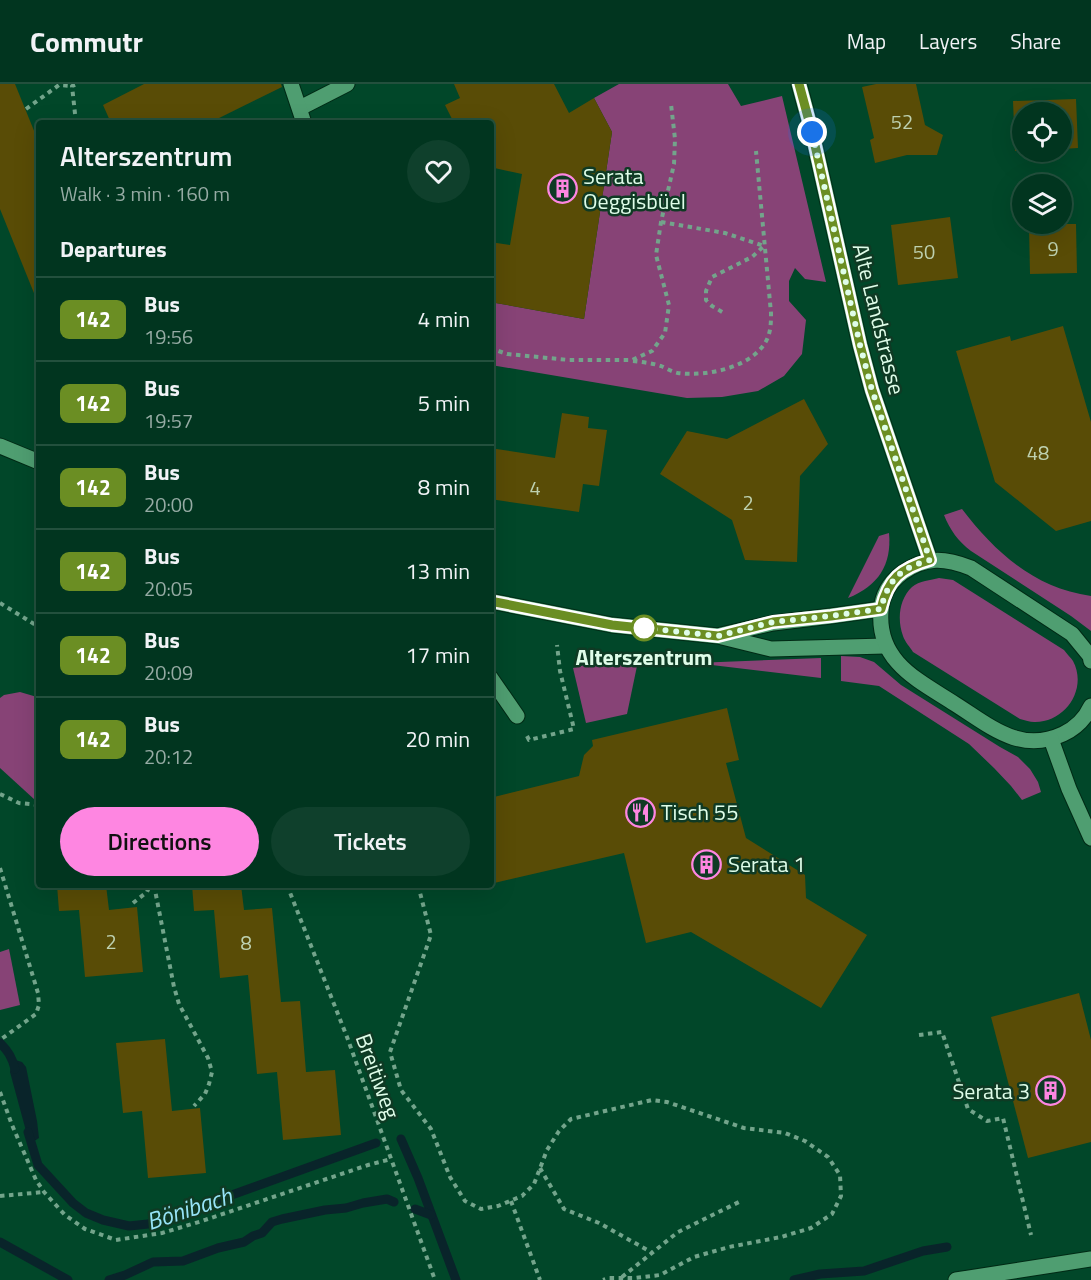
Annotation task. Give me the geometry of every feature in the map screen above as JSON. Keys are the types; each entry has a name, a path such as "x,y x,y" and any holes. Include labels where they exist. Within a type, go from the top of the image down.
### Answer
{"main road":[{"path":"291,84 302,116 347,84"},
{"name":"Alte Landstrasse","path":"799,84 869,379 930,560"},
{"path":"0,446 36,461"},
{"path":"1091,661 1090,656 1072,634 971,568 953,561 930,560 913,565 897,576 885,592 880,628 885,646 896,662 916,679 993,728 1017,740 1051,740 1074,728 1085,718 1091,706"},
{"path":"494,602 612,625 718,636 771,649 885,646"},
{"path":"718,636 773,622 881,609"},
{"path":"494,682 517,716"},
{"path":"1051,740 1069,789 1091,838"},
{"path":"956,1280 1010,1276 1091,1259"}],"path":[{"path":"26,109 60,85 74,85 76,120"},
{"path":"632,360 652,351 665,333 669,305 656,255 674,164 675,139 671,104"},
{"path":"494,349 507,354 569,360 632,360 658,365 676,372 700,374 716,372 747,360 761,348 768,338 771,320 756,151"},
{"path":"661,222 725,233 764,246"},
{"path":"724,313 706,300 706,291 712,277 752,257 764,246"},
{"path":"0,603 36,625"},
{"path":"517,716 529,740 574,729 560,670 557,645"},
{"path":"0,794 19,803 36,805"},
{"path":"0,868 38,993 39,1005 36,1014 1,1039"},
{"path":"133,903 150,888"},
{"path":"153,888 179,1004 208,1058 212,1072 204,1094 194,1106"},
{"name":"Breitiweg","path":"288,888 347,1037 435,1280"},
{"path":"419,888 431,935 390,1052 400,1090 431,1129 450,1177 465,1201 481,1209 498,1206 522,1196 534,1184 547,1150 559,1131 571,1119 651,1100 667,1102 744,1128 785,1133 805,1141 828,1157 840,1175 841,1196 832,1214 811,1228 694,1257 660,1275 603,1280"},
{"path":"919,1035 942,1032 968,1109 987,1121 1003,1118 1031,1235"},
{"path":"0,1092 36,1180 44,1192 65,1215 85,1229 116,1240 162,1233 391,1159"},
{"path":"540,1168 564,1209 599,1223 651,1252"},
{"path":"0,1196 44,1192"},
{"path":"511,1201 540,1280"},
{"path":"621,1278 678,1232 740,1202"}],"shaded area":[{"path":"619,84 728,84 741,106 782,96 826,282 805,279 795,268 789,281 789,301 806,320 802,354 784,376 758,391 722,397 687,398 494,366 494,303 584,319 612,132 594,98"},
{"path":"962,509 988,540 1018,566 1051,585 1091,596 1091,631 962,543 944,515"},
{"path":"889,533 888,555 881,573 875,581 848,598 879,536"},
{"path":"939,578 953,580 1064,650 1073,661 1078,682 1071,702 1064,711 1045,721 1032,722 1020,719 913,652 901,630 900,610 904,597 915,585"},
{"path":"841,656 860,657 874,662 901,685 1018,757 1030,769 1041,792 1022,800 969,744 879,686 841,681"},
{"path":"821,658 821,678 695,663"},
{"path":"593,663 637,666 627,714 586,723 573,668"},
{"path":"20,692 36,697 36,800 0,768 0,698"},
{"path":"9,949 20,1005 0,1010 0,952"}],"water":[{"path":"12,1059 22,1062 26,1067 39,1138 31,1143 10,1072"}],"building":[{"path":"0,84 15,84 36,136 36,298 0,209"},
{"path":"144,84 281,84 282,87 215,120 110,120 103,105"},
{"name":"Serata Oeggisbüel","path":"454,84 554,84 569,113 594,98 612,132 584,319 494,303 494,243 510,245 522,174 494,168 494,120 452,120 445,105 460,98"},
{"path":"876,84 916,84 925,125 943,135 937,155 907,155 875,163 870,140 874,138 862,87"},
{"path":"1076,99 1078,148 1072,148 1072,102 1013,101"},
{"path":"950,217 958,278 898,285 891,225"},
{"path":"1072,224 1076,224 1077,273 1030,274 1029,234 1072,234"},
{"path":"1063,326 1091,422 1091,521 1056,531 995,482 956,351 1010,336 1011,341"},
{"path":"804,399 828,444 800,476 797,562 745,560 732,520 660,474 687,431 727,439"},
{"path":"562,413 589,417 588,428 607,430 599,486 583,484 579,512 494,500 494,449 555,458"},
{"name":"Serata 1","path":"727,708 739,760 726,763 746,838 805,875 806,898 867,935 821,1008 691,932 646,943 624,853 494,883 494,797 579,776 584,755 593,746 592,740"},
{"path":"57,888 106,888 109,910 137,907 143,972 85,977 79,910 59,911"},
{"path":"192,888 241,888 244,910 272,908 281,1002 300,1001 306,1072 335,1070 341,1135 283,1140 277,1072 257,1074 248,975 220,978 214,910 194,911"},
{"name":"Serata 3","path":"1079,993 1091,1040 1091,1142 1028,1158 991,1017"},
{"path":"165,1039 172,1111 200,1108 206,1173 148,1178 142,1111 123,1113 116,1043"}],"waterway":[{"name":"Bönibach","path":"0,1043 13,1061 15,1069"},
{"name":"Bönibach","path":"28,1132 38,1165 73,1203 86,1213 103,1220 129,1226 148,1224 168,1218 376,1143"},
{"name":"Bönibach","path":"401,1139 456,1280"},
{"name":"Bönibach","path":"109,1280 153,1262 183,1261 218,1248 244,1242 262,1233 272,1222 282,1219 387,1199 394,1202"},
{"name":"Bönibach","path":"415,1209 431,1215"},
{"name":"Bönibach","path":"0,1242 68,1280"},
{"name":"Bönibach","path":"794,1280 820,1274 864,1271 923,1251 947,1247"}],"bus line":[{"name":"142","path":"494,602 612,625 718,636 773,622 881,609 885,592 897,576 913,565 930,560 872,390 799,84"}],"place":[{"name":"Serata Oeggisbüel","path":"562,189"},
{"name":"Alterszentrum","path":"644,628"},
{"name":"Tisch 55","path":"640,812"},
{"name":"Serata 1","path":"707,864"},
{"name":"Serata 3","path":"1051,1091"}],"route":[{"path":"644,628 718,636 773,622 881,609 885,592 897,576 913,565 930,560 872,390 812,132"}]}
